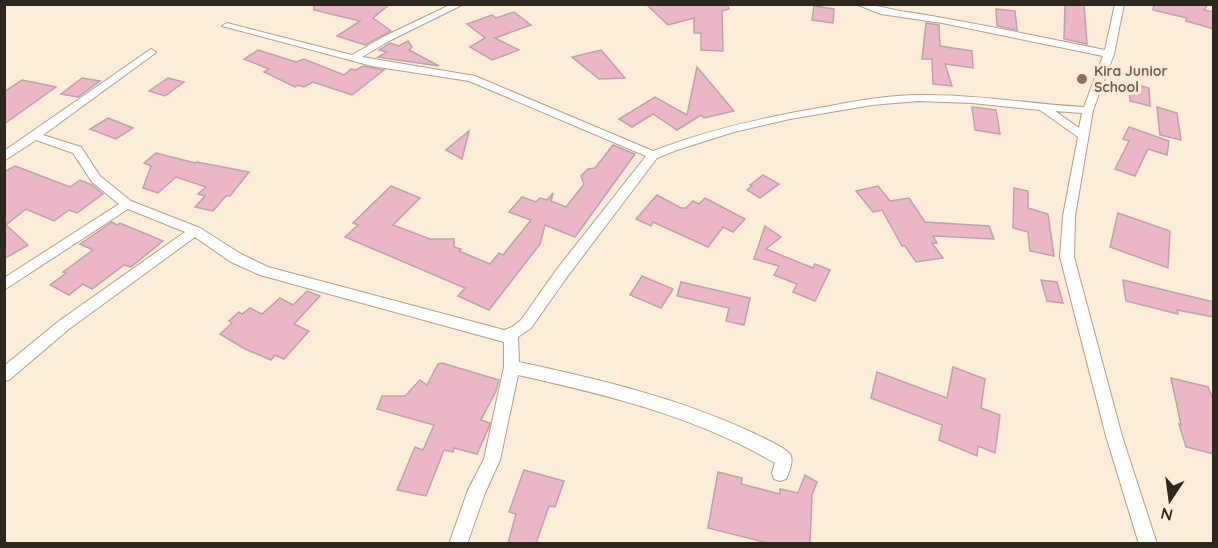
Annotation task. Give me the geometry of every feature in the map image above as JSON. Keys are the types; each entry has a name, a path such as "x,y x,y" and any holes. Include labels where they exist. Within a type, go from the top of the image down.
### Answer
{"street":[{"path":"354,58 386,39 460,4"},
{"path":"1120,4 1109,54 1088,110 1069,216 1067,257 1114,436 1148,543"},
{"path":"862,5 1109,54"},
{"path":"227,26 396,68 471,78 653,155"},
{"path":"4,157 151,52"},
{"path":"34,136 77,150 96,179 127,204 195,231 236,258 265,271 491,332 511,335 526,324 562,273 653,155 731,127 854,103 931,98 1002,101 1045,109 1088,110"},
{"path":"1045,109 1084,136"},
{"path":"4,285 127,204"},
{"path":"4,375 64,325 195,231"},
{"path":"458,543 477,489 492,460 512,367 511,335"},
{"path":"512,367 581,382 710,420 784,459 780,473"}],"building":[{"path":"314,4 390,4 373,18 391,31 365,45 337,36 360,21 314,10"},
{"path":"646,4 728,4 729,9 722,11 723,51 701,50 701,33 694,33 694,18 668,25"},
{"path":"1065,4 1084,4 1087,44 1064,39"},
{"path":"1154,4 1208,4 1204,10 1214,12 1214,29 1186,21 1187,18 1153,10"},
{"path":"814,6 834,9 833,23 812,20"},
{"path":"996,9 1015,11 1017,30 997,26"},
{"path":"514,12 531,25 495,38 519,50 492,60 470,47 485,38 467,24 492,15 496,18"},
{"path":"926,23 939,25 940,46 972,51 973,68 945,64 952,86 933,84 932,59 922,59"},
{"path":"408,41 412,47 409,50 439,66 378,57 387,52 379,50 390,43 399,46"},
{"path":"258,50 296,62 304,59 344,75 351,69 356,70 363,66 384,70 352,95 313,82 304,87 298,85 295,87 264,72 269,69 244,59"},
{"path":"601,50 625,78 599,79 572,57"},
{"path":"697,67 734,111 704,118 701,115 677,130 653,114 632,127 619,119 655,97 687,115"},
{"path":"82,78 100,81 78,97 61,94"},
{"path":"168,78 184,82 165,96 149,91"},
{"path":"22,80 56,87 4,124 4,92"},
{"path":"1129,83 1149,88 1150,106 1130,101"},
{"path":"972,107 996,110 1000,134 975,130"},
{"path":"1157,107 1177,113 1181,140 1160,135"},
{"path":"108,118 133,128 116,139 90,129"},
{"path":"1129,127 1169,141 1167,155 1148,149 1135,176 1115,169 1129,141 1123,139"},
{"path":"469,131 462,159 446,150"},
{"path":"613,145 635,154 575,237 545,225 540,244 489,310 458,296 465,288 345,237 358,225 353,223 391,186 420,198 393,225 430,239 454,239 454,247 461,249 459,251 490,264 499,253 503,255 531,220 509,212 522,197 536,202 540,198 547,200 553,193 551,201 566,207 584,184 581,176 588,169 595,168"},
{"path":"156,153 195,163 249,172 230,196 226,196 213,211 195,207 205,196 198,194 206,187 176,177 158,193 143,188 151,166 144,163"},
{"path":"15,166 70,187 80,180 92,185 103,194 77,213 69,210 54,221 26,209 6,225 28,245 4,259 4,172"},
{"path":"763,175 779,184 760,198 747,190"},
{"path":"878,186 890,201 909,198 925,222 989,226 994,239 933,236 937,243 932,243 943,258 916,262 905,246 902,246 882,210 873,212 856,191"},
{"path":"1014,188 1028,191 1028,208 1048,214 1054,256 1030,251 1028,232 1013,228"},
{"path":"657,195 681,208 686,208 693,201 699,204 705,198 745,219 733,232 723,227 708,247 653,222 651,226 636,219"},
{"path":"1118,213 1170,231 1168,268 1110,247"},
{"path":"112,222 117,225 120,223 163,241 131,267 124,265 92,289 83,284 69,295 50,285 66,273 63,272 93,250 80,244"},
{"path":"765,226 781,237 766,249 813,268 815,264 830,270 815,301 793,292 797,284 774,275 779,266 754,259"},
{"path":"642,276 673,289 661,308 630,295"},
{"path":"1041,280 1057,282 1063,303 1047,301"},
{"path":"1123,280 1214,302 1214,317 1177,310 1178,314 1126,301"},
{"path":"681,282 750,298 744,325 726,321 729,308 677,296"},
{"path":"307,291 320,296 294,324 309,331 284,359 275,355 271,360 245,349 220,334 232,323 229,321 239,312 242,314 250,308 262,314 280,298 293,305"},
{"path":"442,363 499,380 481,420 490,423 489,427 477,454 454,448 453,452 444,450 426,496 397,490 415,447 423,450 434,425 377,409 382,396 405,396 420,380 427,385 438,364"},
{"path":"953,367 985,379 981,408 1000,415 995,453 978,446 977,456 939,440 942,425 871,398 877,372 947,398"},
{"path":"1171,378 1208,387 1214,402 1214,454 1186,447 1179,424 1181,425"},
{"path":"524,470 564,481 555,507 549,506 536,543 508,543 516,514 509,512"},
{"path":"718,472 742,478 741,484 780,494 780,489 798,493 805,475 817,482 812,495 810,543 768,543 708,528"}],"place":[{"name":"Kira Junior School","path":"1082,79"}]}
